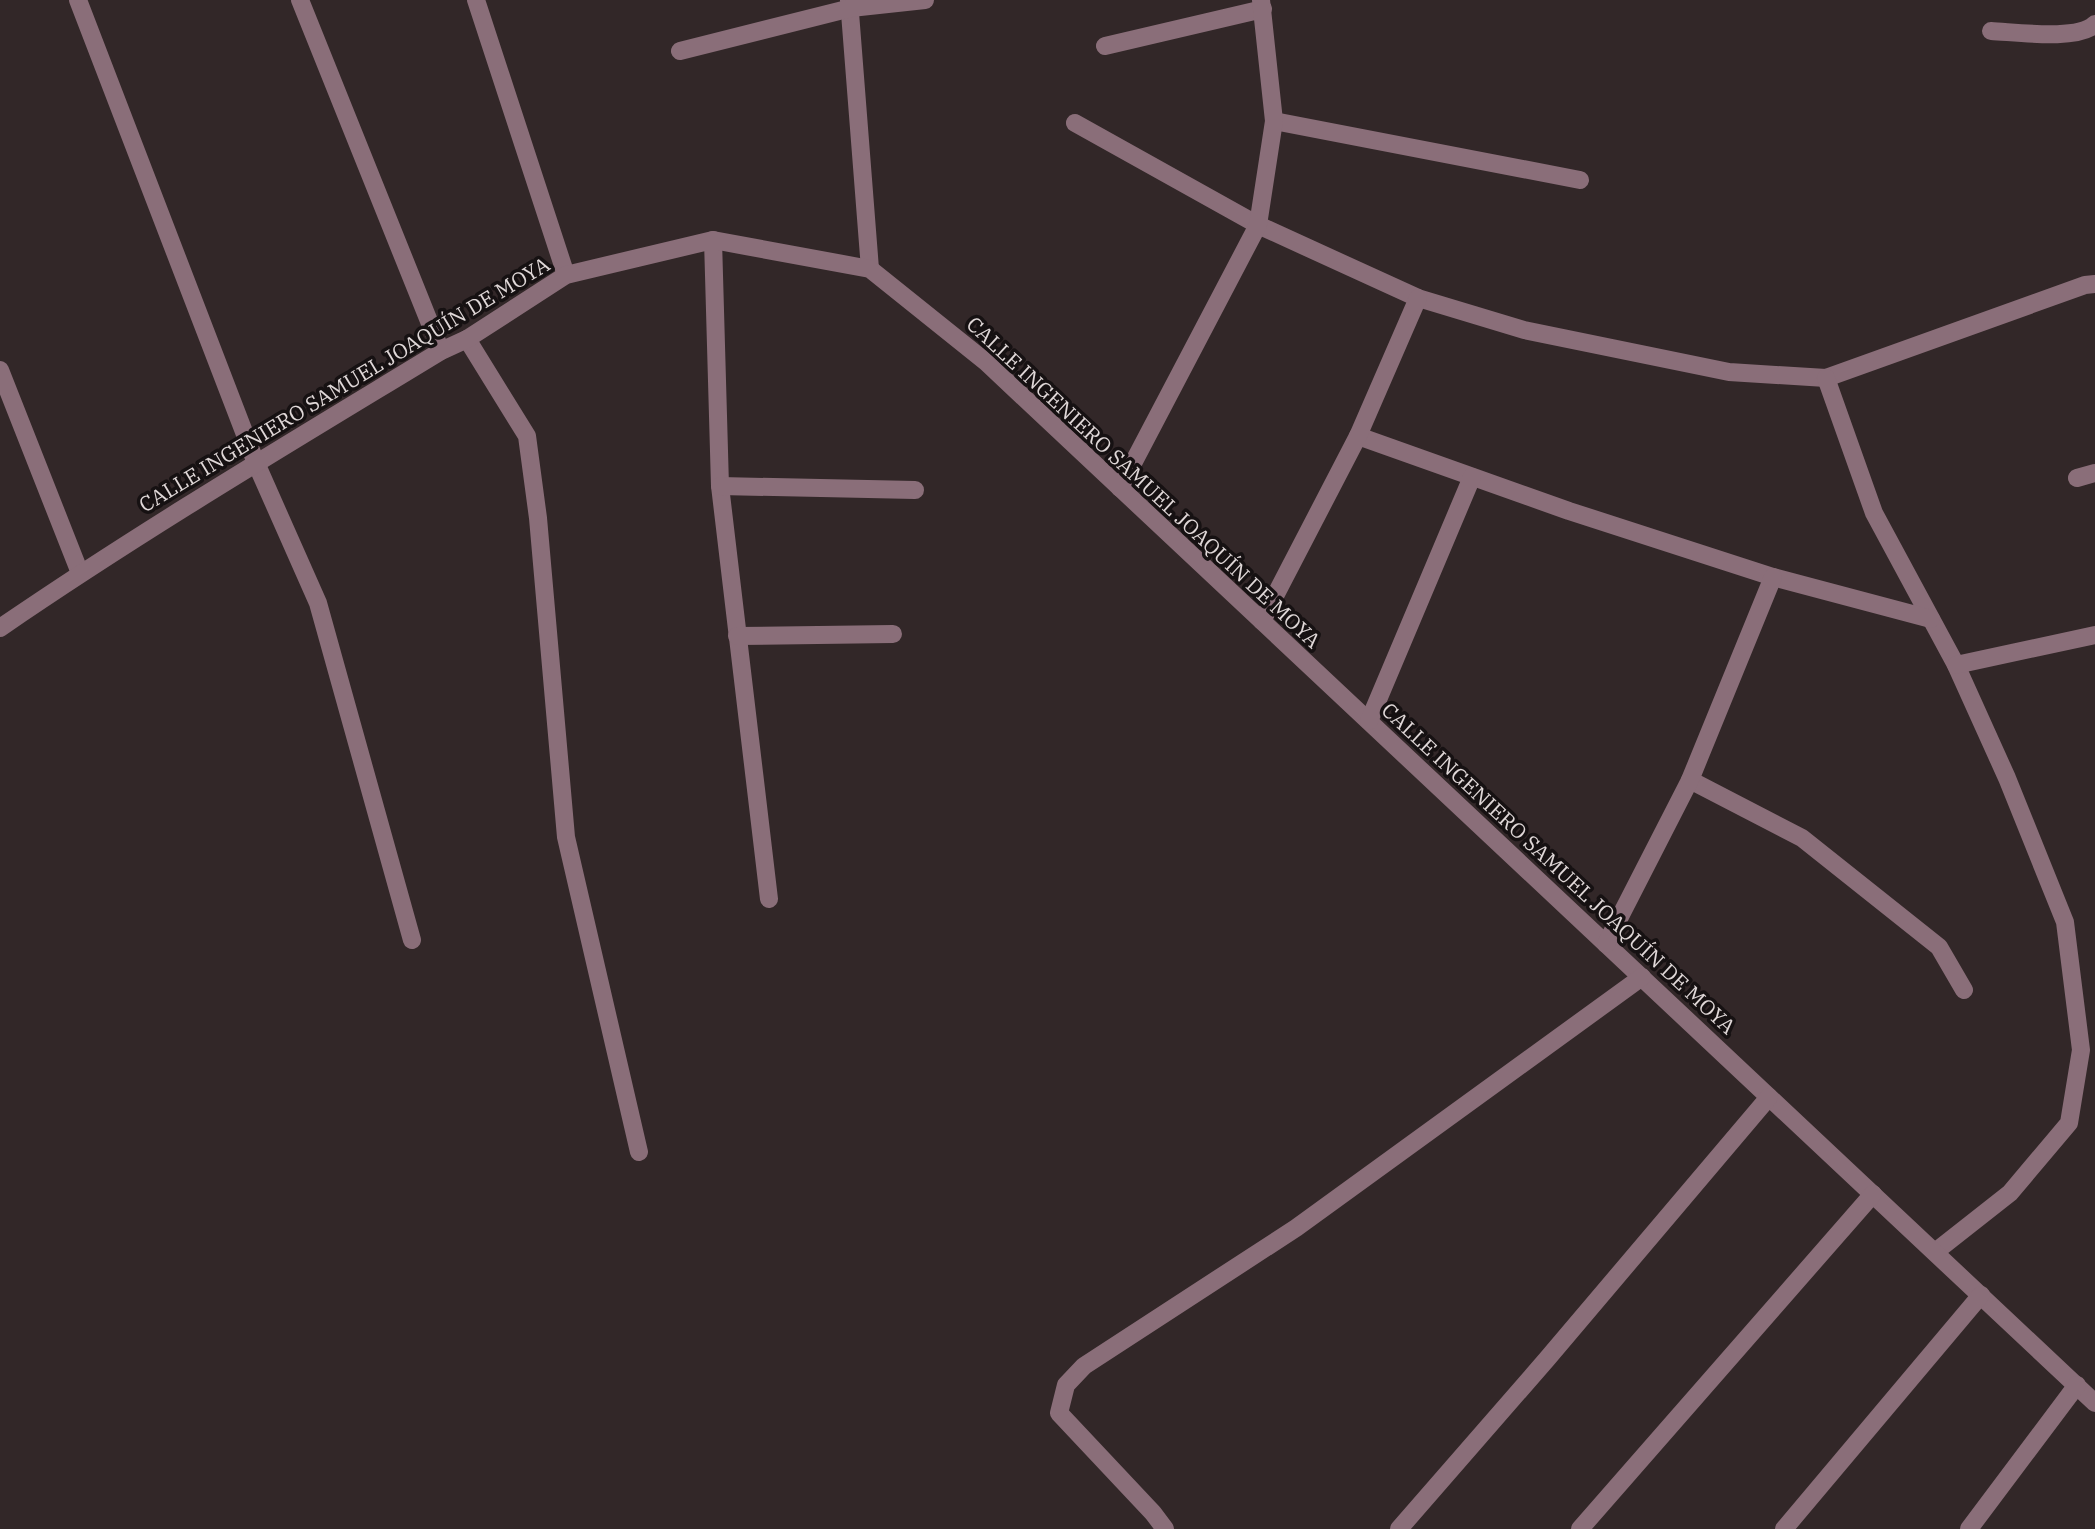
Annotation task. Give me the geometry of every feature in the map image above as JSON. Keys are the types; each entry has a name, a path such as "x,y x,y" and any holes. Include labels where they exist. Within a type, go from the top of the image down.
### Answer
{"street":[{"path":"78,0 256,463 318,603 412,940"},
{"path":"300,0 441,351"},
{"path":"476,0 566,275"},
{"path":"680,51 850,4 925,0"},
{"path":"850,4 870,269"},
{"path":"1105,46 1262,5 1274,121 1258,225 1120,488"},
{"path":"1991,31 2074,33 2090,29 2095,24"},
{"path":"1274,121 1580,180"},
{"path":"1075,122 1258,225 1418,298 1524,330 1729,372 1826,378 2085,285 2095,284"},
{"path":"713,240 720,486 769,899"},
{"name":"CALLE INGENIERO SAMUEL JOAQUÍN DE MOYA","path":"0,628 80,573 256,463 441,351 467,339 566,275 713,240 870,269 986,362 2095,1403"},
{"path":"1262,621 1358,436 1418,298"},
{"path":"467,339 527,436 538,518 566,836 639,1152"},
{"path":"0,370 80,573"},
{"path":"1826,378 1874,513 1956,665 2007,778 2065,922 2081,1050 2069,1123 2010,1193 1935,1252"},
{"path":"1358,436 1569,511 1773,577 1931,619"},
{"path":"2077,478 2095,473"},
{"path":"1369,721 1472,477"},
{"path":"720,486 915,490"},
{"path":"1606,944 1690,779 1773,577"},
{"path":"737,636 893,634"},
{"path":"1956,665 2095,635"},
{"path":"1690,779 1802,838 1939,947 1964,990"},
{"path":"1165,1529 1059,1413 1066,1385 1084,1366 1296,1228 1642,977"},
{"path":"1399,1529 1769,1097"},
{"path":"1580,1529 1873,1194"},
{"path":"1784,1529 1981,1295"},
{"path":"1969,1529 2077,1385"}]}
